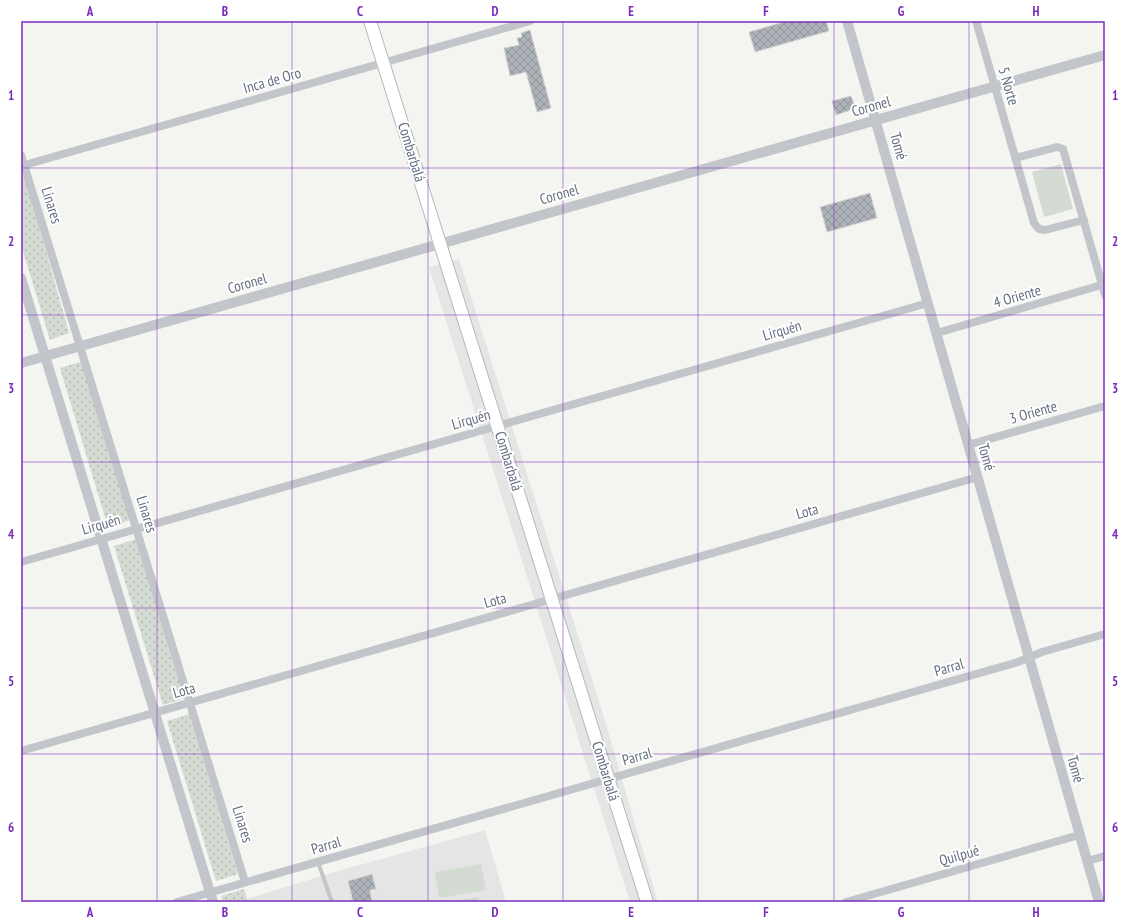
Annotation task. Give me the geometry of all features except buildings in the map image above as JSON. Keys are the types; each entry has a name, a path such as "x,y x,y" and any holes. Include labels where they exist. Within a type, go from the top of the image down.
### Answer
{"main road":[{"name":"Combarbalá","path":"370,21 647,902"}],"street":[{"name":"Inca de Oro","path":"23,166 530,21"},
{"name":"Tomé","path":"848,21 1099,902"},
{"name":"5 Norte","path":"976,21 1036,227 1045,230 1084,220"},
{"name":"Coronel","path":"21,363 1105,55"},
{"path":"1016,158 1057,147 1063,150 1104,285 1105,295"},
{"name":"Linares","path":"21,155 23,166 245,882"},
{"path":"21,278 211,897"},
{"name":"4 Oriente","path":"937,333 1104,285"},
{"name":"Lirquén","path":"21,562 928,303"},
{"name":"3 Oriente","path":"968,446 1105,406"},
{"name":"Lota","path":"21,751 978,477"},
{"name":"Parral","path":"176,902 211,897 245,882 608,779 1105,634"},
{"name":"Quilpué","path":"846,902 1079,835"},
{"path":"1087,861 1105,856"}],"lane":[{"path":"318,862 332,902"}],"shaded area":[{"path":"1061,164 1073,209 1044,217 1032,172"},
{"path":"25,176 69,333 50,340 21,245 21,177"},
{"path":"459,259 602,711 658,902 630,902 429,267"},
{"path":"83,361 131,520 108,527 60,368"},
{"path":"137,539 186,698 163,705 114,546"},
{"path":"189,714 238,874 216,881 167,721"},
{"path":"485,830 506,902 248,902 247,899 335,872"},
{"path":"481,864 486,890 439,898 435,872"},
{"path":"244,889 248,902 223,902 221,896"},
{"path":"478,897 479,902 452,902"}]}
